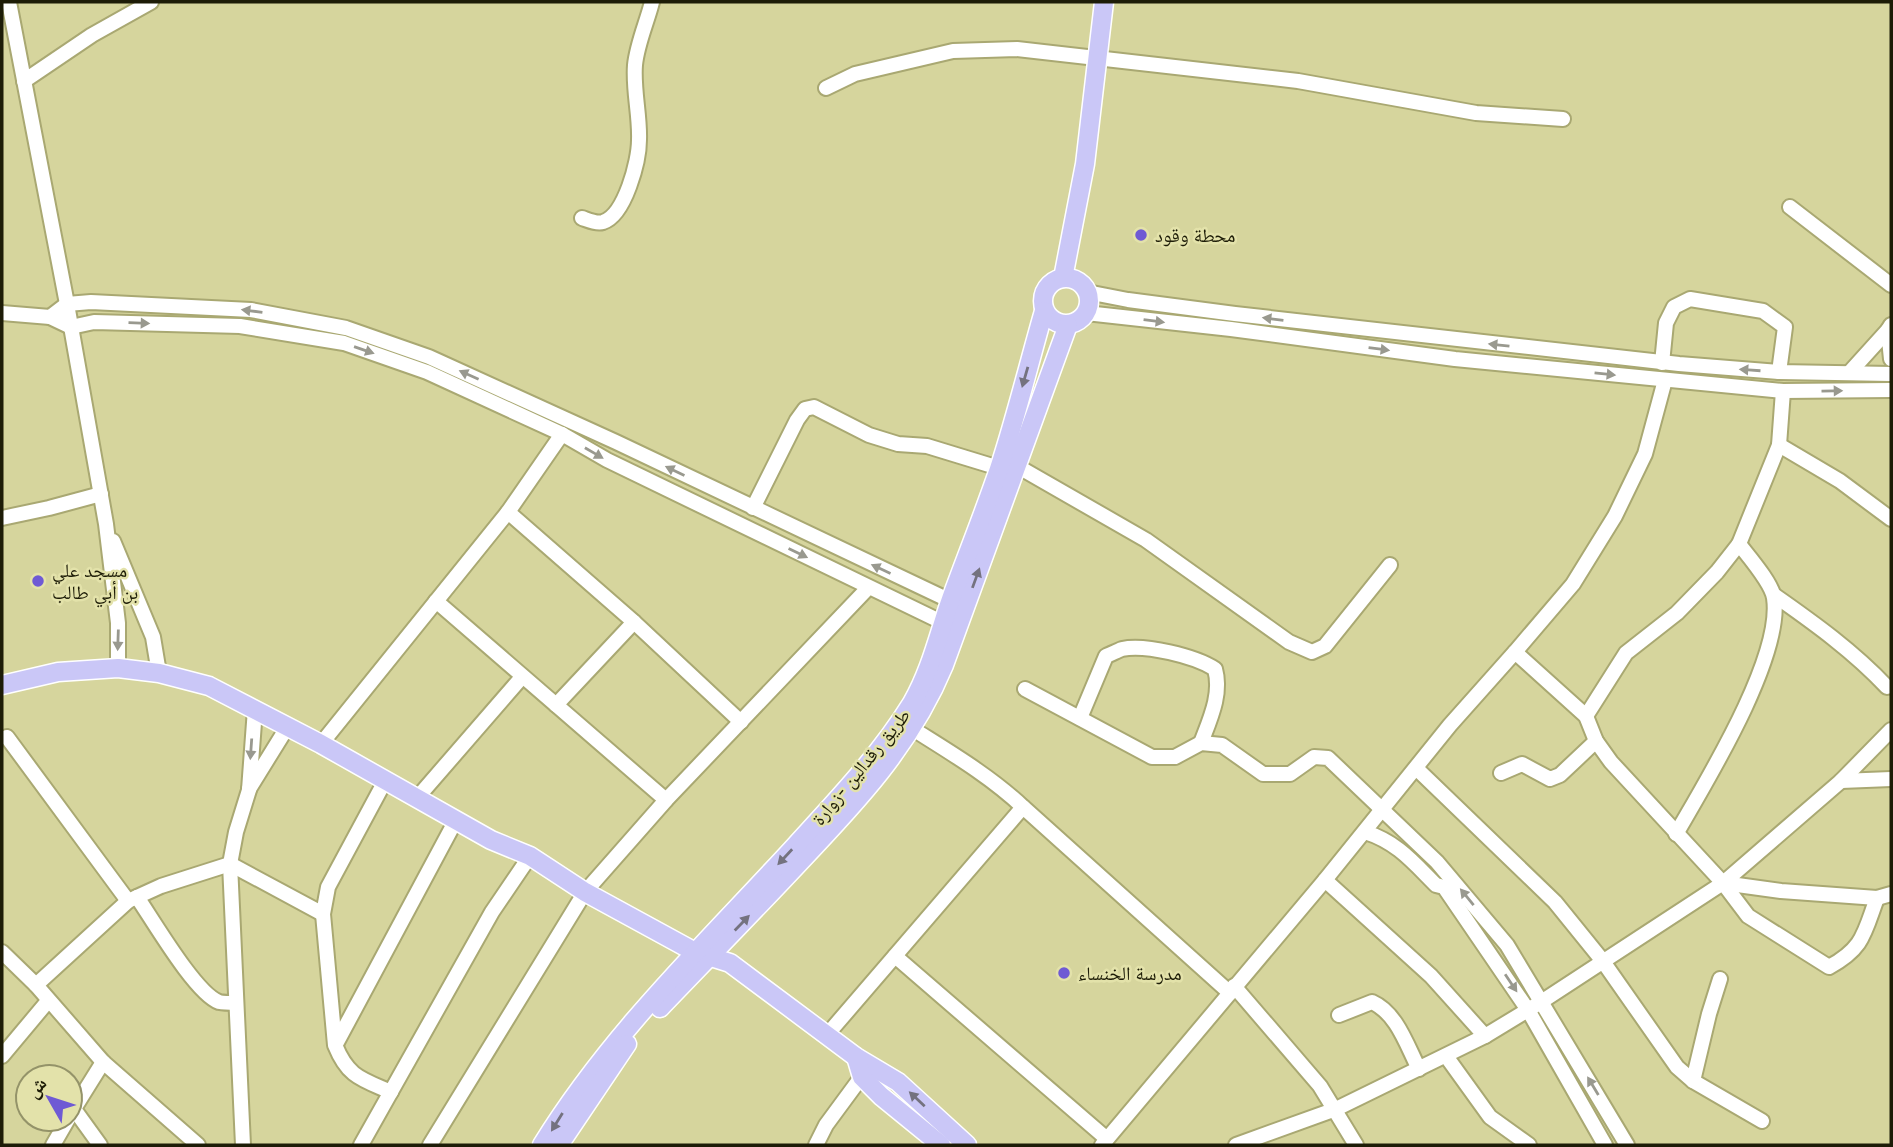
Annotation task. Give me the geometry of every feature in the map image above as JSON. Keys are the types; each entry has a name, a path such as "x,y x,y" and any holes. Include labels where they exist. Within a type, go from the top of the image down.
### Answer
{"main road":[{"path":"1063,278 1085,164 1104,2"},
{"path":"1063,278 1077,281 1087,292 1089,299 1086,313 1075,323 1068,325 1054,322 1044,311 1042,304 1045,290 1050,284 1063,278"},
{"name":"طريق رقدالين -زوارة","path":"1008,467 1044,311"},
{"name":"طريق رقدالين -زوارة","path":"559,1145 628,1042 829,810 912,703 950,626 1008,467 1068,325"},
{"name":"طريق رقدالين -زوارة","path":"542,1145 598,1062 866,790 913,729 932,694 950,626"},
{"path":"2,685 58,672 118,668 159,673 209,686 321,744 491,841 530,856 585,892 703,954 730,963 827,1036 862,1067 881,1096 941,1145"},
{"path":"862,1067 898,1082 967,1145"}],"street":[{"path":"9,2 106,524 118,623 118,668"},
{"path":"24,81 92,35 151,2"},
{"path":"582,218 604,222 613,214 626,195 635,169 639,142 634,84 636,60 652,2"},
{"path":"826,88 855,74 953,51 1017,49 1298,81 1476,113 1563,119"},
{"path":"1790,206 1891,285"},
{"path":"1087,292 1211,311 1662,363 1779,372 1891,374"},
{"path":"1662,363 1666,323 1674,307 1690,299 1763,311 1776,318 1785,327 1779,372"},
{"path":"91,302 94,322"},
{"path":"50,317 67,304 91,302 251,310 346,328 429,357 616,442 958,605"},
{"path":"2,313 50,317 71,327 94,322 240,326 344,343 427,372 562,434 607,460 950,626"},
{"path":"1086,313 1455,359 1665,380 1783,391 1891,390"},
{"path":"1890,327 1891,359"},
{"path":"1850,372 1890,327"},
{"path":"1543,368 1546,350"},
{"path":"895,957 1105,1142 1366,832 1450,725 1573,584 1615,516 1645,454 1665,380"},
{"path":"1587,716 1626,653 1677,613 1717,572 1739,544 1779,445 1783,391"},
{"path":"752,508 797,419 805,409 814,407 869,435 898,444 927,446 1008,467 1146,540 1289,642 1312,652 1325,646 1390,565"},
{"path":"321,744 508,512 562,434"},
{"path":"1779,445 1840,481 1891,519"},
{"path":"2,518 49,509 101,494"},
{"path":"508,512 634,622 741,722"},
{"path":"106,524 153,637 159,673"},
{"path":"1739,544 1774,595 1865,664 1886,687"},
{"path":"430,1145 585,892 666,800 868,588"},
{"path":"1676,834 1723,753 1755,682 1774,627 1774,595"},
{"path":"436,601 666,800"},
{"path":"556,705 634,622"},
{"path":"1080,718 1106,656 1121,649 1142,648 1189,658 1214,669 1218,681 1214,710 1201,743"},
{"path":"1515,652 1587,716 1596,740 1611,762 1723,883 1748,916 1829,967 1847,957 1861,943 1884,896 1781,891 1723,883"},
{"path":"417,798 522,677"},
{"path":"1025,689 1152,757 1175,757 1201,743 1222,745 1263,774 1290,774 1314,757 1328,758 1452,878 1507,945 1605,1145"},
{"path":"243,1145 230,864 236,832 249,790 255,709"},
{"path":"249,790 288,726"},
{"path":"913,729 1000,786 1232,989 1320,1086 1356,1145"},
{"path":"1236,1145 1336,1109 1485,1036 1535,1006 1723,883 1841,781 1891,730"},
{"path":"7,737 194,981 220,1002 236,1003"},
{"path":"1501,773 1522,764 1550,779 1560,775 1596,740"},
{"path":"1416,768 1555,902 1602,960 1677,1067 1693,1081 1762,1121"},
{"path":"1841,781 1891,779"},
{"path":"385,781 328,887 323,914 335,1045 343,1064 351,1071 363,1080 391,1091"},
{"path":"827,1036 1023,807"},
{"path":"335,1045 456,820"},
{"path":"1366,832 1383,837 1396,845 1436,885 1444,887 1535,1006 1627,1145"},
{"path":"361,1145 492,912 530,856"},
{"path":"36,985 133,899 161,886 230,864 323,914"},
{"path":"1325,880 1431,976 1485,1036"},
{"path":"2,952 36,985 103,1062 198,1145"},
{"path":"1693,1081 1720,979"},
{"path":"2,1056 48,1001"},
{"path":"1339,1015 1372,1002 1380,1006 1393,1018 1419,1069"},
{"path":"1446,1056 1490,1117 1529,1145"},
{"path":"84,1093 103,1062"},
{"path":"816,1145 862,1067"},
{"path":"84,1128 100,1145"}],"place":[{"name":"محطة وقود","path":"1141,235"},
{"name":"مسجد علي بن أبي طالب","path":"38,581"},
{"name":"مدرسة الخنساء","path":"1064,973"}]}
